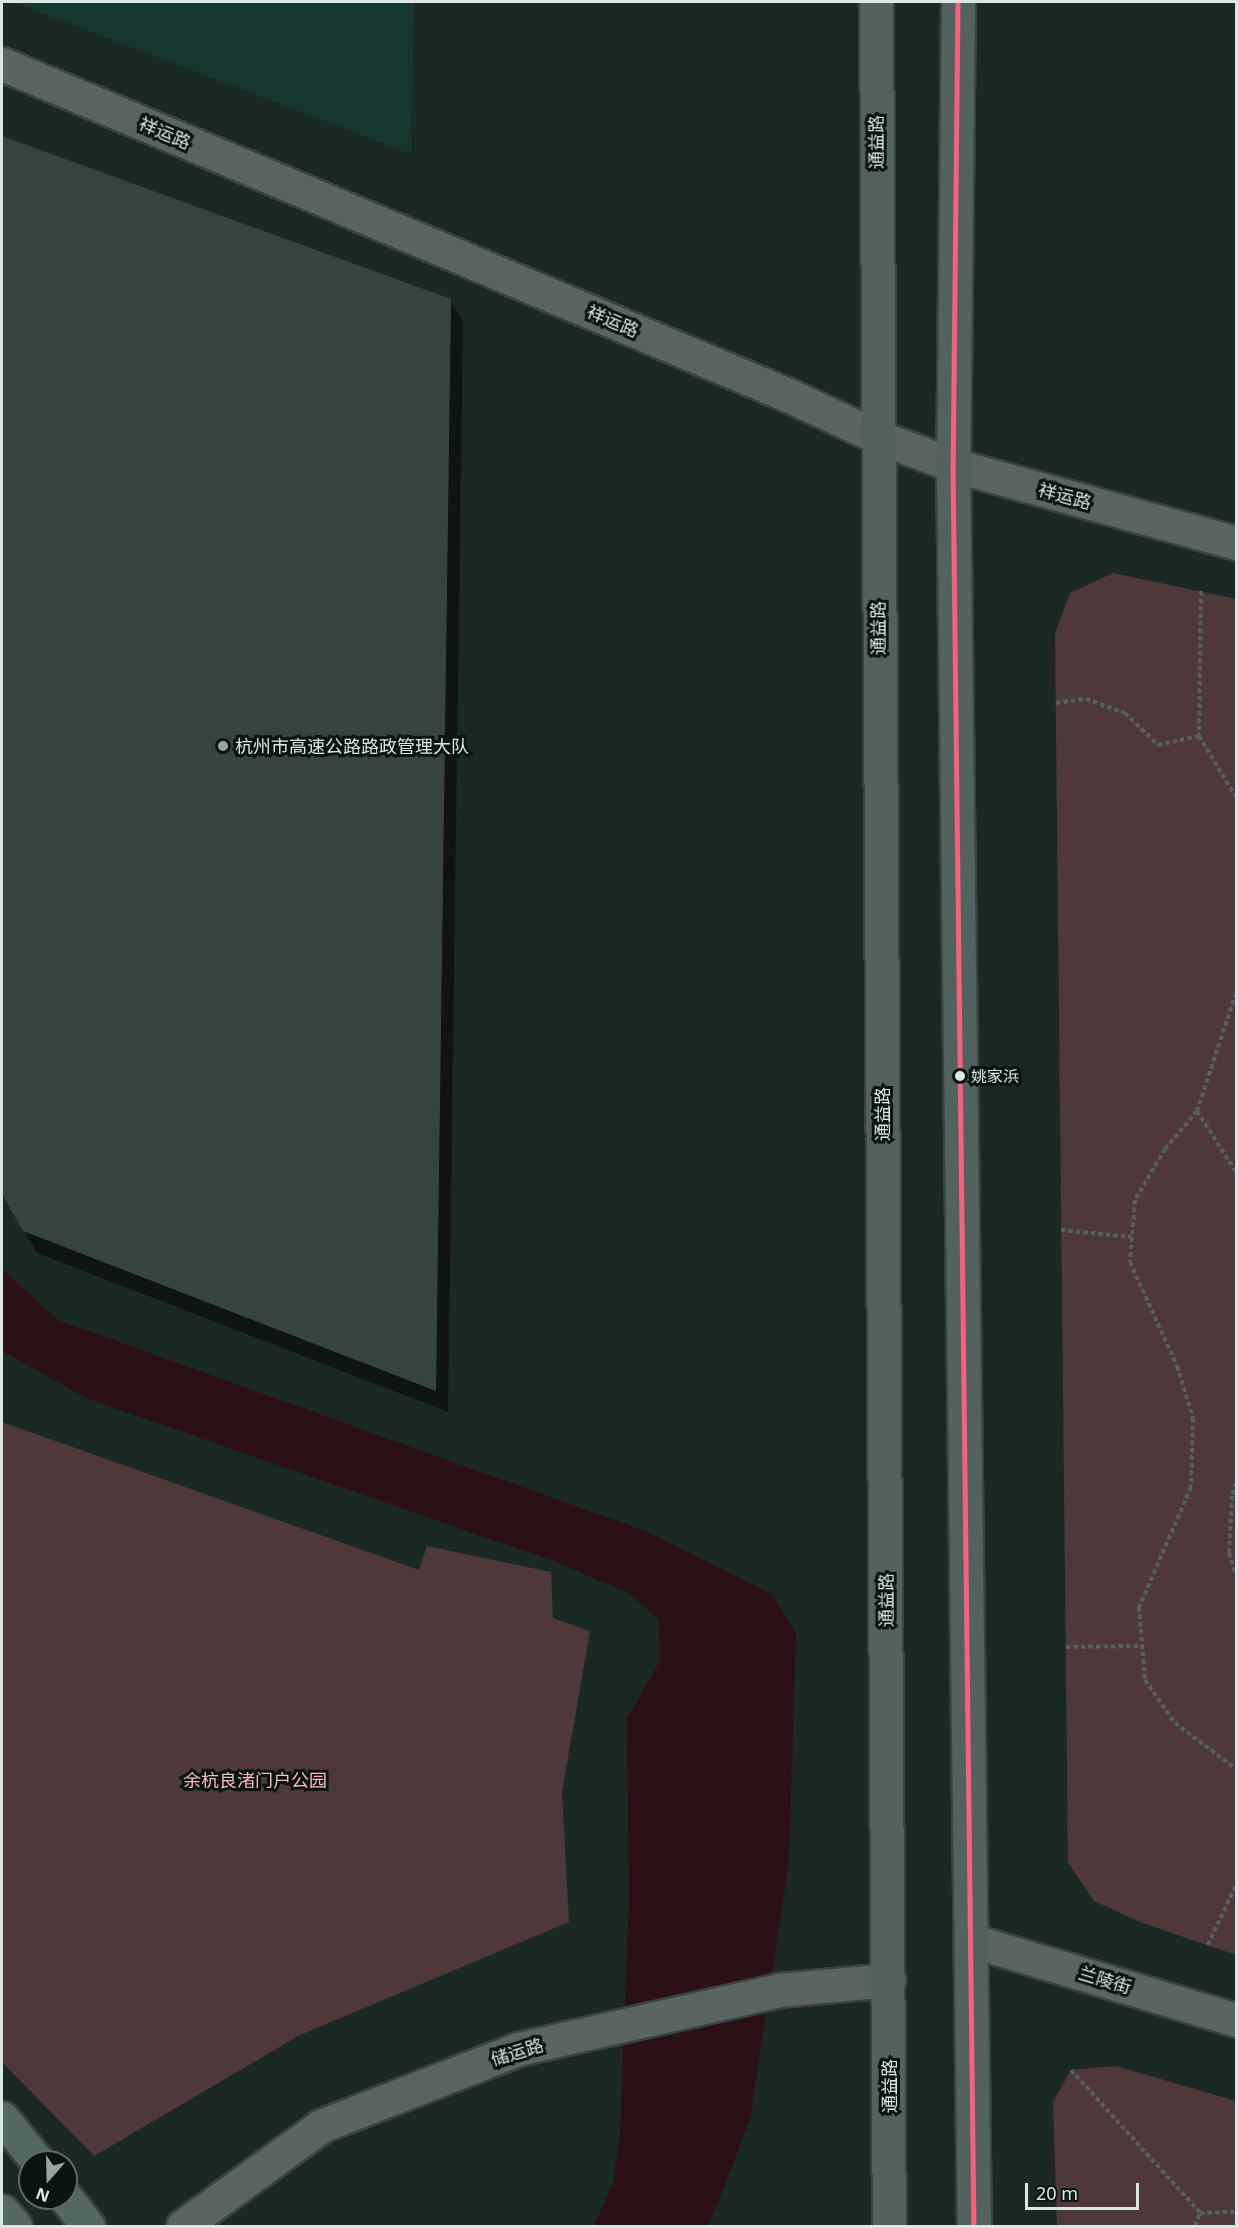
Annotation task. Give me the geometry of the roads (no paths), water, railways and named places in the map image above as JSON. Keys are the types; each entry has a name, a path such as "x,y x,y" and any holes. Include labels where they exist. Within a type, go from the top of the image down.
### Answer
{"highway":[{"path":"2,2118 28,2150"},
{"path":"75,2210 88,2226"},
{"path":"2,2211 15,2226"}],"main road":[{"name":"通益路","path":"876,2 876,436 889,2226"},
{"path":"958,2 953,465 973,1941 974,2226"}],"street":[{"name":"祥运路","path":"2,64 788,395 876,436 953,465 1236,543"},
{"name":"兰陵街","path":"973,1941 1236,2020"},
{"name":"储运路","path":"183,2226 321,2126 518,2049 779,1990 889,1980"}],"place":[{"name":"杭州市高速公路路政管理大队","path":"223,746"},
{"name":"姚家浜","path":"960,1076"}],"park label":[{"name":"余杭良渚门户公园","path":"255,1780"}]}
